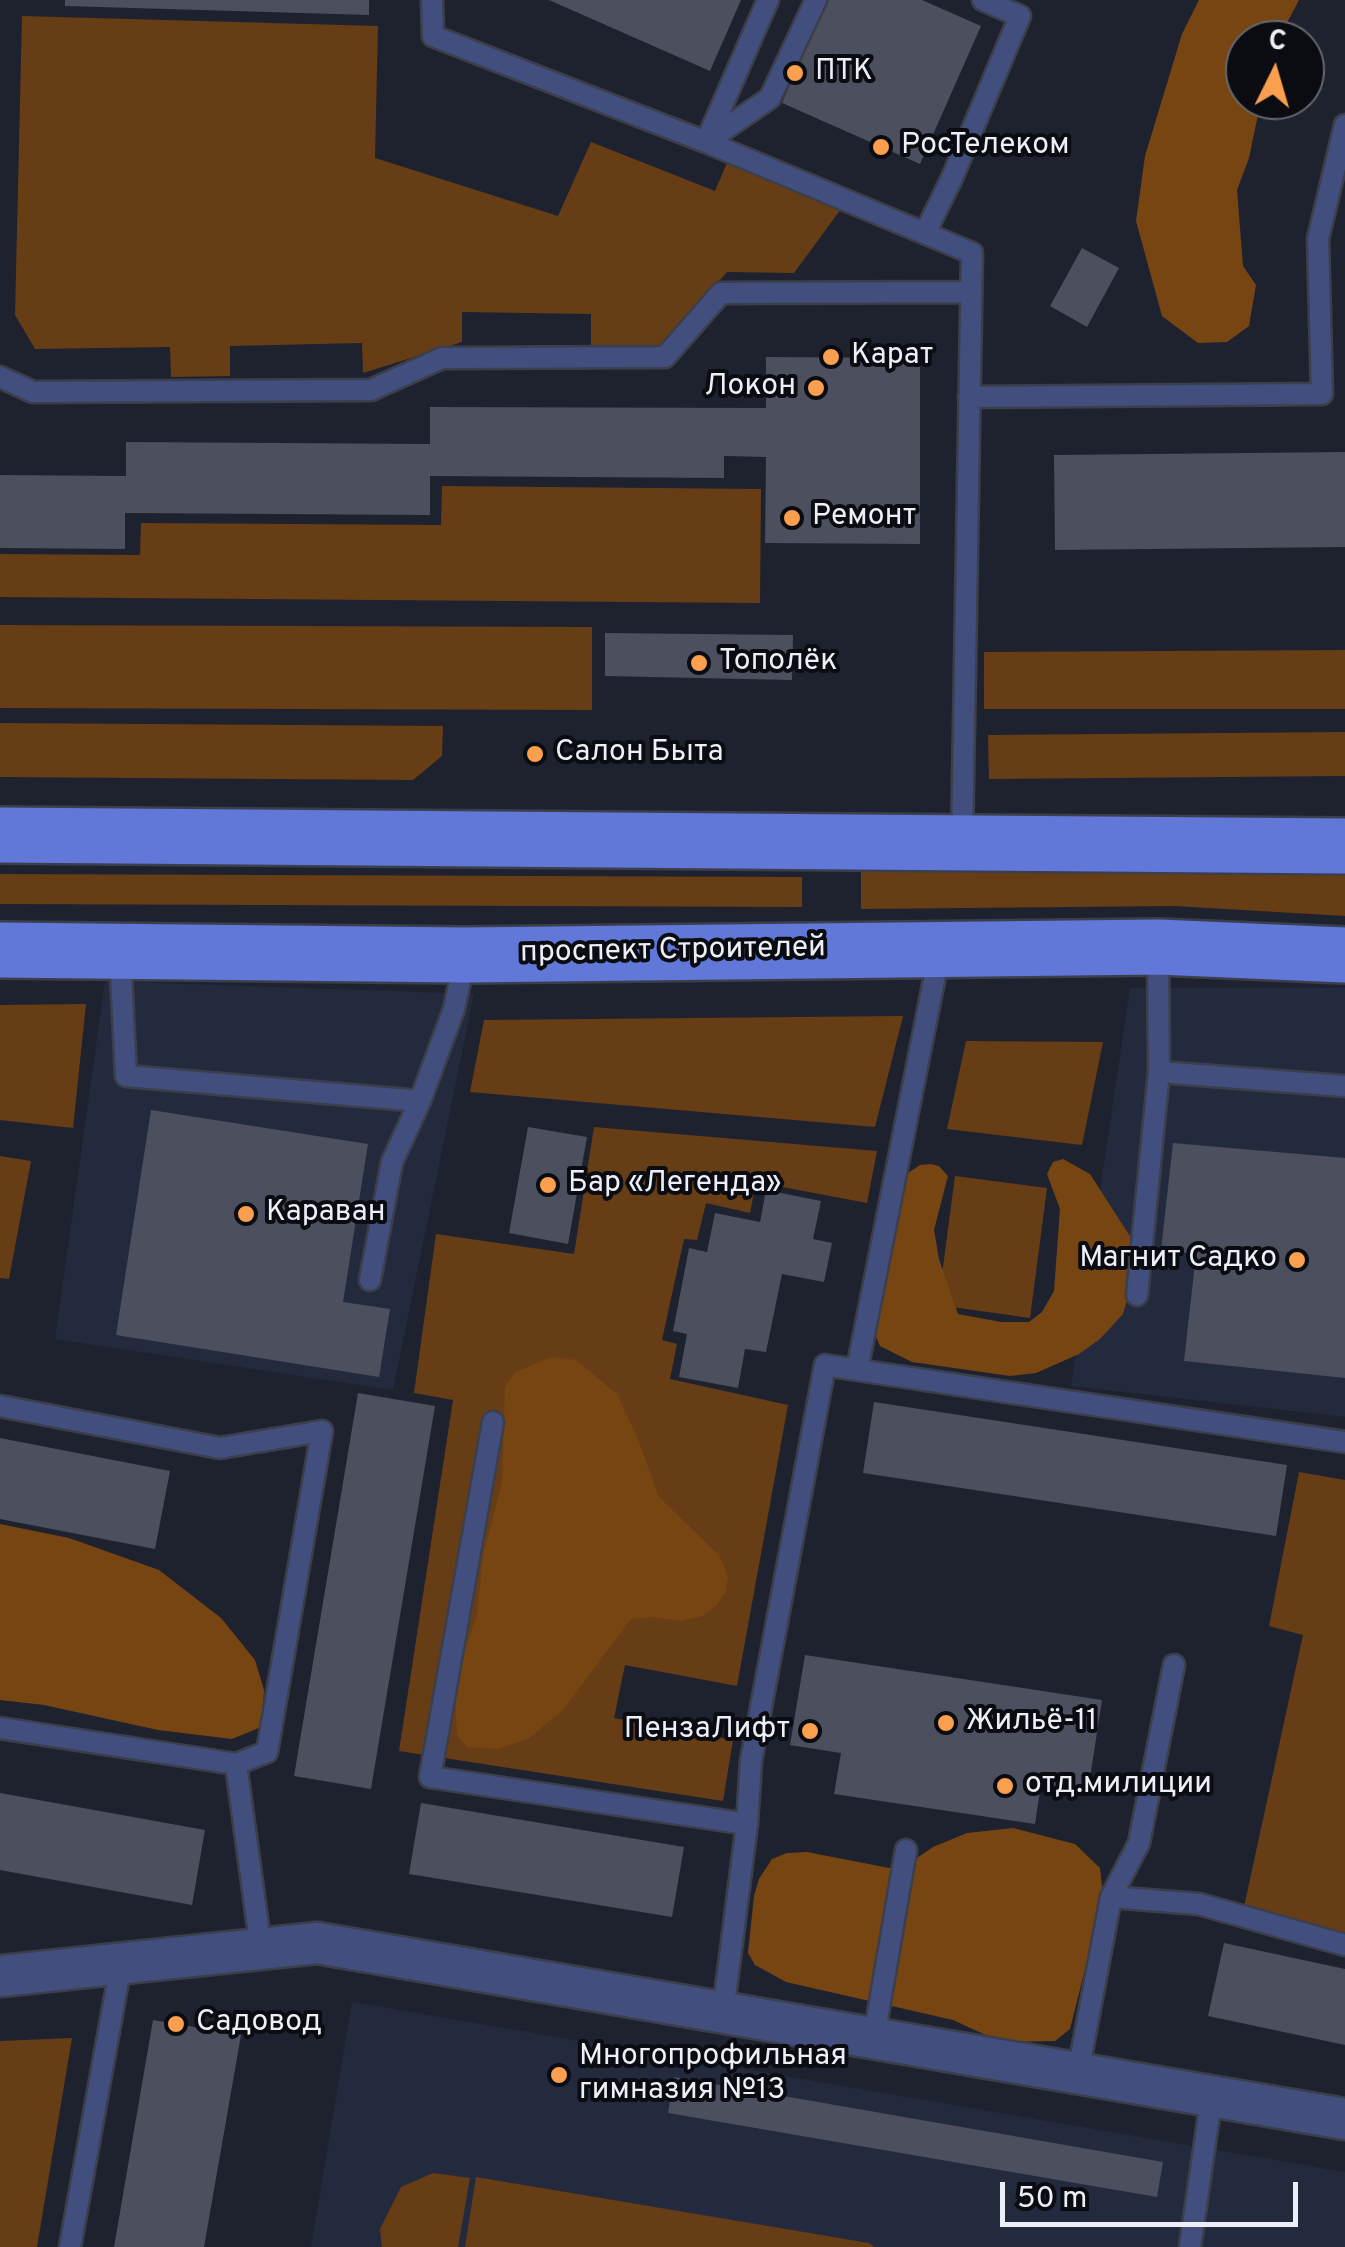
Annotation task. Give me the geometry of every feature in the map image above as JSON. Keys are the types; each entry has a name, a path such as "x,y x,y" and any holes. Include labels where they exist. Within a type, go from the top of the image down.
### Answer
{"main road":[{"path":"0,835 1345,846"},
{"name":"проспект Строителей","path":"0,950 465,955 1158,947 1345,956"}],"street":[{"path":"0,1976 317,1943 1345,2119"}],"lane":[{"path":"432,0 434,36 706,142 972,253 968,292 962,844"},
{"path":"706,142 768,0"},
{"path":"706,142 770,98 816,0"},
{"path":"924,233 952,178 1020,16 983,0"},
{"path":"969,397 1322,394 1318,239 1345,125"},
{"path":"0,377 33,392 371,390 442,358 666,356 721,293 968,292"},
{"path":"1137,1295 1159,1072 1158,947"},
{"path":"857,1370 940,948"},
{"path":"120,951 126,1076 420,1102"},
{"path":"370,1280 392,1162 420,1102 454,1009 465,955"},
{"path":"1159,1072 1345,1086"},
{"path":"723,2012 747,1824 750,1761 825,1366 1345,1442"},
{"path":"0,1406 220,1448 322,1431 268,1752 236,1764 0,1728"},
{"path":"492,1422 430,1777 747,1824"},
{"path":"1078,2072 1111,1897 1139,1844 1174,1665"},
{"path":"236,1764 260,1949"},
{"path":"874,2037 906,1850"},
{"path":"1111,1897 1199,1904 1345,1945"},
{"path":"70,2247 121,1964"},
{"path":"1190,2247 1212,2094"}],"shaded area":[{"path":"1199,0 1299,0 1288,20 1225,20 1225,120 1257,120 1237,190 1243,266 1256,285 1249,326 1227,342 1198,343 1162,316 1136,221 1145,156 1182,34"},
{"path":"22,16 378,26 375,158 558,216 591,142 715,191 727,163 841,209 794,273 727,272 663,346 591,345 591,314 462,312 462,342 363,373 362,343 230,346 230,376 171,377 170,347 35,349 15,315"},
{"path":"442,486 761,489 760,603 0,597 0,554 140,555 141,523 441,525"},
{"path":"0,625 592,627 592,710 0,708"},
{"path":"1345,650 1345,709 984,709 984,652"},
{"path":"0,723 443,726 442,756 413,780 0,777"},
{"path":"1345,732 1345,776 989,779 988,735"},
{"path":"861,865 1345,867 1345,916 1174,906 861,909"},
{"path":"0,874 802,877 802,907 0,904"},
{"path":"105,981 474,994 393,1390 55,1339"},
{"path":"1130,988 1345,988 1345,1417 1071,1386"},
{"path":"86,1004 73,1128 0,1120 0,1005"},
{"path":"903,1016 875,1127 470,1092 484,1020"},
{"path":"966,1041 1103,1042 1082,1145 947,1129"},
{"path":"594,1127 877,1151 867,1203 756,1182 750,1213 706,1203 697,1240 684,1239 662,1340 677,1344 670,1379 788,1405 737,1686 625,1665 614,1718 733,1740 723,1801 399,1751 453,1400 414,1393 436,1234 574,1254"},
{"path":"0,1156 31,1161 9,1279 0,1278"},
{"path":"1063,1159 1090,1174 1133,1241 1133,1279 1123,1314 1100,1339 1079,1354 1036,1373 1010,1376 912,1362 880,1346 874,1332 897,1188 908,1173 920,1165 931,1164 948,1176 934,1230 939,1259 958,1314 1001,1322 1029,1322 1042,1312 1054,1291 1060,1209 1047,1174 1053,1162"},
{"path":"955,1176 1047,1188 1030,1318 938,1305"},
{"path":"551,1357 576,1360 617,1394 659,1497 719,1555 728,1576 726,1591 716,1606 702,1616 681,1621 631,1619 563,1710 528,1739 498,1749 468,1747 457,1735 454,1684 477,1614 483,1556 502,1482 505,1387 515,1372"},
{"path":"1299,1472 1345,1480 1345,1933 1244,1907 1303,1635 1269,1626"},
{"path":"0,1524 69,1538 159,1570 221,1618 255,1660 264,1690 261,1727 232,1739 158,1730 44,1705 0,1700"},
{"path":"1013,1828 1075,1844 1100,1868 1103,1897 1070,2029 1055,2041 1001,2042 953,2020 786,1982 755,1965 748,1953 754,1896 772,1859 807,1852 889,1868 908,1864 933,1847 967,1833"},
{"name":"Многопрофильная гимназия №13","path":"352,2002 1345,2172 1345,2247 311,2247"},
{"path":"72,2038 37,2247 0,2247 0,2041"},
{"path":"433,2173 470,2178 458,2247 382,2247 380,2229 401,2187"},
{"path":"476,2177 869,2243 874,2247 465,2247"}],"building":[{"path":"65,0 369,0 369,15 65,6"},
{"path":"549,0 741,0 710,71"},
{"path":"827,0 922,0 981,26 920,164 782,103"},
{"path":"1082,248 1119,268 1087,327 1050,306"},
{"path":"766,357 920,358 920,544 765,543 766,457 724,456 724,478 430,476 430,515 125,513 125,549 0,548 0,475 126,476 126,442 430,444 430,407 766,408"},
{"path":"1345,452 1345,547 1055,550 1054,455"},
{"name":"Тополёк","path":"605,633 793,635 792,680 605,676"},
{"path":"151,1110 368,1144 343,1302 390,1309 379,1377 116,1335"},
{"name":"Бар «Легенда»","path":"528,1127 587,1137 568,1244 509,1233"},
{"path":"1173,1143 1345,1158 1345,1378 1184,1361 1196,1254 1161,1250"},
{"path":"766,1190 821,1201 813,1239 832,1243 824,1282 782,1274 766,1352 745,1349 738,1388 679,1377 687,1334 673,1331 689,1248 707,1252 715,1213 760,1222"},
{"path":"358,1393 435,1406 371,1789 294,1776"},
{"path":"874,1402 1287,1465 1276,1536 863,1473"},
{"path":"0,1438 170,1471 155,1549 0,1519"},
{"name":"Жильё-11","path":"805,1655 1102,1700 1088,1791 1041,1784 1035,1824 834,1794 841,1753 790,1745"},
{"path":"0,1793 205,1830 192,1905 0,1870"},
{"path":"421,1803 684,1847 672,1917 409,1874"},
{"path":"1224,1943 1345,1969 1345,2045 1208,2016"},
{"path":"153,2020 241,2035 204,2247 114,2247"},
{"path":"674,2077 1163,2162 1157,2197 668,2113"}],"place":[{"name":"ПТК","path":"795,73"},
{"name":"РосТелеком","path":"881,147"},
{"name":"Карат","path":"831,357"},
{"name":"Локон","path":"816,388"},
{"name":"Ремонт","path":"792,518"},
{"name":"Тополёк","path":"699,663"},
{"name":"Салон Быта","path":"535,754"},
{"name":"Бар «Легенда»","path":"548,1185"},
{"name":"Караван","path":"246,1214"},
{"name":"Магнит Садко","path":"1297,1260"},
{"name":"Жильё-11","path":"946,1723"},
{"name":"ПензаЛифт","path":"810,1731"},
{"name":"отд.милиции","path":"1005,1786"},
{"name":"Садовод","path":"176,2024"},
{"name":"Многопрофильная гимназия №13","path":"559,2075"}]}
